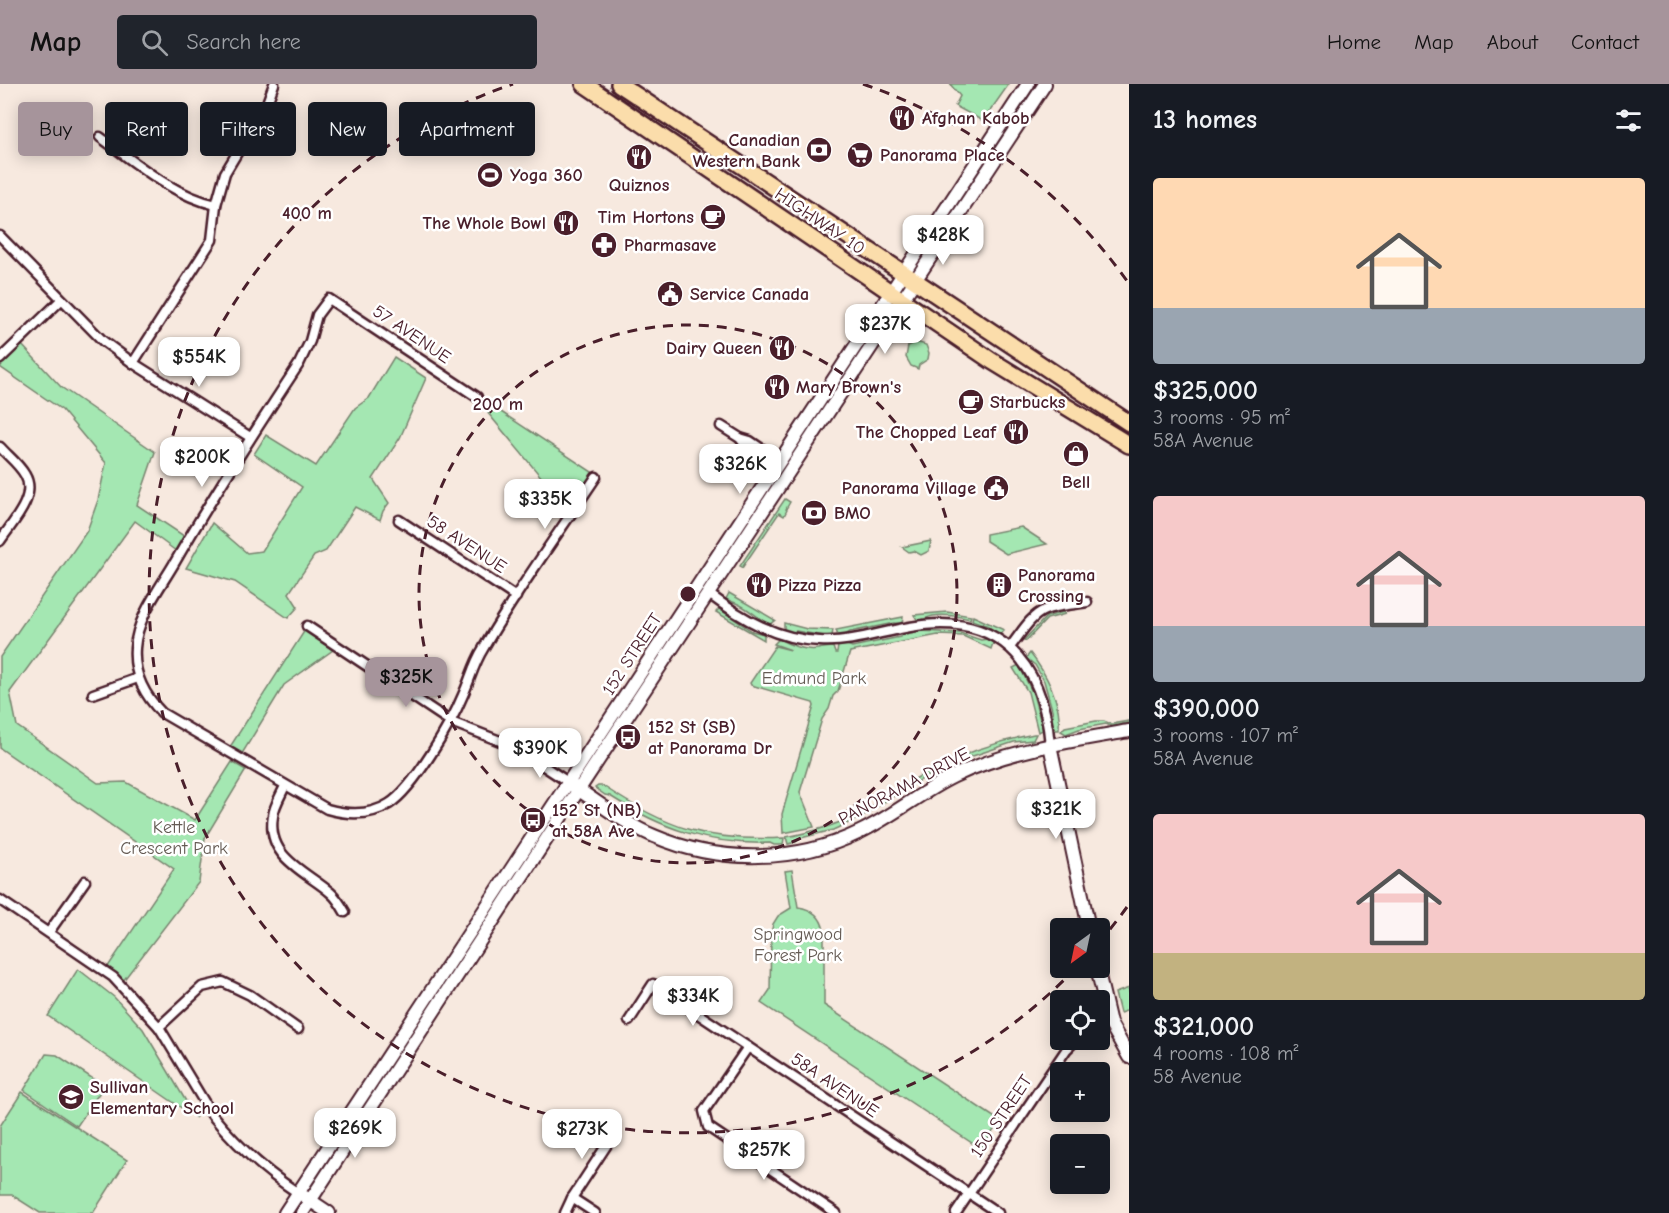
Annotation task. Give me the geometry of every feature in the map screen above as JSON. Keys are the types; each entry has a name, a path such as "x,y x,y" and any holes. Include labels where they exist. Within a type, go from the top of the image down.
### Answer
{"highway":[{"name":"HIGHWAY 10","path":"584,84 992,361 1129,445"},
{"name":"HIGHWAY 10","path":"619,84 1129,423"}],"main road":[{"name":"152 STREET","path":"285,1213 574,786 709,594 771,501 1028,84"},
{"name":"152 STREET","path":"909,278 1045,84"},
{"name":"152 STREET","path":"302,1213 574,786 710,567 799,432 897,297"},
{"path":"790,472 788,464 796,449 799,432"},
{"path":"771,501 770,489 781,472 780,461"},
{"path":"709,594 705,590 710,567"},
{"name":"PANORAMA DRIVE","path":"574,786 637,828 674,844 704,852 740,856 787,854 819,848 851,836 877,823 932,788 990,762 1050,745 1129,731"},
{"path":"1050,745 1087,918"},
{"path":"1099,978 1106,1025 1129,1057"},
{"path":"298,1193 329,1213"}],"street":[{"path":"133,363 212,240 216,205 225,173 267,104 274,84"},
{"path":"100,137 161,181 189,197 216,205"},
{"path":"0,236 103,341 133,363 250,436 212,497 141,622 135,647 138,678 148,698 162,713 327,809 357,814 380,809 406,789 451,722 478,658 596,477"},
{"name":"57 AVENUE","path":"250,436 300,364 310,341 317,315 329,299 477,397"},
{"path":"0,359 61,300"},
{"path":"721,426 740,438 750,441 780,461"},
{"path":"740,438 746,447 766,463 770,477"},
{"path":"0,447 24,473 28,481 27,500 0,541"},
{"name":"58 AVENUE","path":"399,520 516,597"},
{"path":"709,594 755,625 796,639 849,640 910,627 954,624 981,631 1010,647 1036,683 1044,710 1050,745"},
{"path":"1010,647 1040,612 1087,602"},
{"path":"307,626 451,722 513,746 574,786"},
{"path":"93,694 138,678"},
{"path":"285,786 273,818 273,832 277,843 293,866 333,895 345,912"},
{"path":"49,932 84,881"},
{"path":"0,900 112,977 159,1028 220,1126 258,1164 298,1193"},
{"path":"159,1028 202,987 223,982 250,994 298,1029"},
{"name":"58A AVENUE","path":"629,1021 653,984 998,1213"},
{"path":"748,1047 704,1111 708,1127 836,1213"},
{"name":"150 STREET","path":"956,1213 1066,1050"},
{"path":"565,1213 572,1198 612,1137"},
{"path":"572,1198 595,1213"}],"green space":[{"path":"950,84 1009,84 983,121 955,106 960,96"},
{"path":"916,342 926,345 929,353 928,359 919,365 918,369 911,366 906,357 908,346"},
{"name":"Kettle Crescent Park","path":"21,344 61,387 155,452 137,505 184,536 176,551 135,521 10,692 17,726 98,783 126,782 195,820 232,762 246,770 205,838 199,882 123,981 107,968 174,869 0,748 0,657 87,531 98,500 106,463 62,410 0,367"},
{"path":"394,357 426,378 400,438 373,479 389,503 380,520 355,507 326,551 314,556 289,593 298,607 288,618 235,582 186,568 212,523 247,553 262,551 302,487 254,454 266,435 316,466 355,408 369,398"},
{"path":"492,406 595,474 575,503 542,478 487,412"},
{"path":"785,499 790,502 784,516 779,513 742,568 740,566"},
{"path":"1021,527 1047,544 1006,554 986,541 986,534"},
{"path":"931,541 929,551 921,555 914,551 909,552 902,547"},
{"path":"729,593 775,620 769,625 744,607 726,599"},
{"path":"719,609 752,631 764,634 764,640 716,612"},
{"path":"947,612 971,616 970,619 938,615 918,621 914,615"},
{"path":"1063,612 1065,614 1047,619 1026,641 1024,640 1046,617"},
{"path":"973,616 1004,630 999,635 988,626 972,620"},
{"path":"903,617 902,624 894,623 838,636 836,630"},
{"path":"784,623 807,629 833,630 832,636 784,630"},
{"path":"305,630 333,650 284,685 240,757 228,750"},
{"name":"Edmund Park","path":"920,631 960,633 981,640 987,639 993,643 991,649 963,636 938,635 850,652 838,691 833,696 829,709 822,719 800,792 814,827 783,833 782,814 814,706 813,703 751,685 750,683 775,646 791,650 774,644 779,639 808,649 833,647 837,653 838,646 852,647"},
{"path":"1030,653 1052,689 1058,709 1059,730 1053,728 1053,713 1044,681 1035,665 1026,658"},
{"path":"1019,665 1033,694 1043,730 1038,732 1028,692 1013,668"},
{"path":"1096,721 1111,724 1129,721 1129,723 1111,726 1106,724 1066,734 1061,731 1065,727"},
{"path":"1036,734 1033,740 1014,742 955,762 911,785 859,818 833,830 801,838 788,844 786,837 826,827 855,816 947,762 1008,740"},
{"path":"603,786 647,812 688,829 732,837 784,838 783,845 726,841 686,833 629,808 595,788"},
{"name":"Springwood Forest Park","path":"792,870 798,907 808,909 815,914 824,930 824,1005 1000,1121 981,1149 761,1003 770,990 773,924 778,916 791,908 785,871"},
{"path":"78,969 114,997 143,1029 196,1118 48,1016"},
{"path":"1129,988 1129,1010 1120,1013 1115,993"},
{"path":"46,1054 57,1055 104,1086 77,1126 24,1090"},
{"path":"22,1092 127,1160 93,1213 40,1213 12,1195 0,1195 0,1126"}],"place":[{"name":"Afghan Kabob","path":"902,118"},
{"name":"Canadian Western Bank","path":"819,150"},
{"name":"Panorama Place","path":"860,155"},
{"name":"Quiznos","path":"639,157"},
{"name":"Yoga 360","path":"490,175"},
{"name":"Tim Hortons","path":"713,217"},
{"name":"The Whole Bowl","path":"566,223"},
{"name":"Pharmasave","path":"604,245"},
{"name":"Service Canada","path":"670,294"},
{"name":"Dairy Queen","path":"782,348"},
{"name":"Mary Brown's","path":"777,387"},
{"name":"Starbucks","path":"971,402"},
{"name":"The Chopped Leaf","path":"1016,432"},
{"name":"Bell","path":"1076,454"},
{"name":"Panorama Village","path":"996,488"},
{"name":"BMO","path":"814,513"},
{"name":"Pizza Pizza","path":"759,585"},
{"name":"Panorama Crossing","path":"999,585"},
{"name":"152 St (SB) at Panorama Dr","path":"628,737"},
{"name":"152 St (NB) at 58A Ave","path":"533,820"},
{"name":"Sullivan Elementary School","path":"71,1097"}]}
